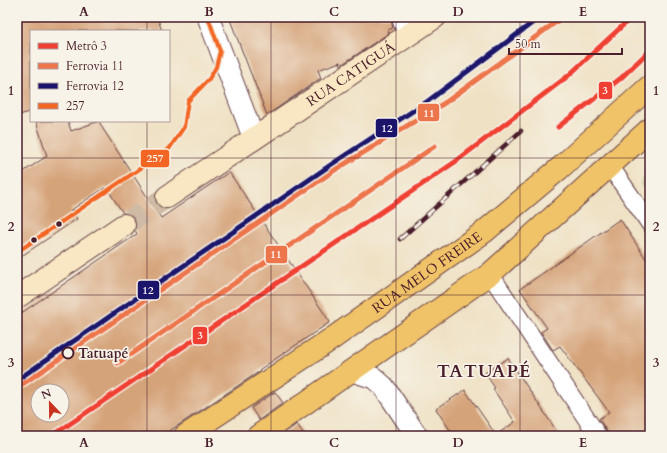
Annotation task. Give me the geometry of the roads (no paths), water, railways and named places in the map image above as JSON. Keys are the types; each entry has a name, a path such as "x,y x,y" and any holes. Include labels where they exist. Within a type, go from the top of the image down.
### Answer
{"highway":[{"name":"RUA MELO FREIRE","path":"185,436 377,308 484,232 560,168 650,86"},
{"path":"258,436 490,274 650,129"}],"main road":[{"name":"RUA CATIGUÁ","path":"167,197 254,139 404,26 435,17"},
{"path":"17,297 124,226"}],"street":[{"path":"208,17 254,139"},
{"path":"610,166 650,224"},
{"path":"490,274 598,436"},
{"path":"353,370 374,378 384,387 417,436"}],"tunnel":[{"path":"124,225 167,197"}],"railway":[{"path":"400,239 521,131"}],"metro line":[{"name":"3","path":"52,436 455,162 568,76 632,17"},
{"name":"3","path":"558,127 621,78 650,50"}],"rail line":[{"name":"12","path":"17,380 332,164 428,101 540,17"},
{"name":"11","path":"17,388 335,170 446,102 563,17"},
{"name":"11","path":"118,363 435,146"}],"place":[{"name":"Tatuapé","path":"68,353"}],"district":[{"name":"TATUAPÉ","path":"484,371"}]}
